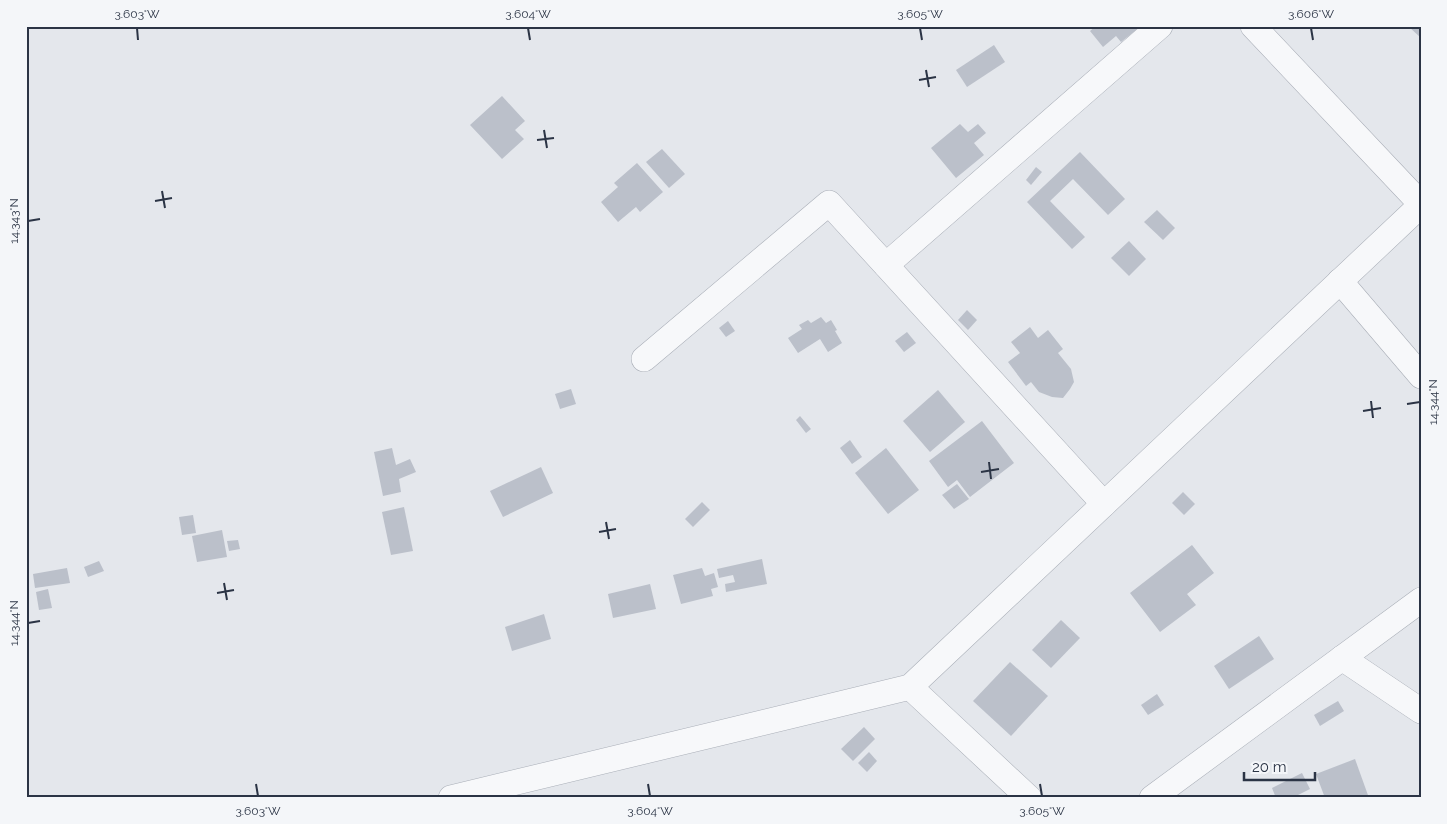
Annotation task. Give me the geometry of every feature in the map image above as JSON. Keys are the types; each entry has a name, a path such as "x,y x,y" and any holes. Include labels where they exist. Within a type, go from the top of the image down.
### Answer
{"street":[{"path":"886,265 1160,26"},
{"path":"451,798 910,687 1421,204 1253,26"},
{"path":"644,359 829,203 1104,504"},
{"path":"1340,281 1421,376"},
{"path":"1152,798 1421,600"},
{"path":"1342,658 1421,711"},
{"path":"910,687 1029,798"}],"building":[{"path":"1096,26 1141,26 1121,42 1116,36 1103,47 1090,31"},
{"path":"1408,26 1421,26 1421,38"},
{"path":"994,45 1005,62 967,87 956,70"},
{"path":"502,96 525,121 515,130 524,139 502,159 470,125"},
{"path":"960,124 968,132 978,124 986,133 974,143 984,155 956,178 931,148"},
{"path":"662,149 685,174 669,188 646,162"},
{"path":"1080,152 1125,199 1108,215 1073,179 1050,201 1085,237 1072,249 1027,202"},
{"path":"637,163 663,192 640,212 636,207 618,222 601,202 618,187 614,183"},
{"path":"1036,167 1042,172 1031,185 1026,180"},
{"path":"1157,210 1175,228 1163,240 1144,222"},
{"path":"1129,241 1146,259 1129,276 1111,258"},
{"path":"967,310 977,320 968,330 958,320"},
{"path":"821,317 826,323 831,320 842,343 828,352 820,339 798,353 788,338 802,329 799,325 808,320 811,323"},
{"path":"728,321 735,331 726,337 719,328"},
{"path":"1030,327 1038,338 1048,330 1063,349 1058,353 1071,369 1074,382 1063,398 1052,397 1039,392 1031,382 1026,386 1008,362 1020,353 1011,342"},
{"path":"907,332 916,343 904,352 895,341"},
{"path":"571,389 576,404 560,409 555,394"},
{"path":"938,390 965,422 930,452 903,421"},
{"path":"800,416 811,429 806,433 796,420"},
{"path":"982,421 1014,463 970,497 957,480 948,487 929,461"},
{"path":"850,440 862,457 852,464 840,448"},
{"path":"392,448 396,465 410,459 416,472 399,479 401,492 383,496 374,452"},
{"path":"886,448 919,490 888,514 855,473"},
{"path":"541,467 553,493 503,517 490,491"},
{"path":"957,484 969,499 954,509 942,495"},
{"path":"1183,492 1195,504 1184,515 1172,503"},
{"path":"702,502 710,510 693,527 685,519"},
{"path":"404,507 413,551 391,555 382,512"},
{"path":"193,515 196,533 182,535 179,517"},
{"path":"222,530 227,557 197,562 192,536"},
{"path":"238,540 240,549 229,551 227,541"},
{"path":"1192,545 1214,573 1187,594 1196,605 1160,632 1130,593"},
{"path":"762,559 767,584 726,592 725,584 735,582 733,575 719,578 717,569"},
{"path":"99,561 104,571 88,577 84,567"},
{"path":"67,568 70,583 35,588 33,574"},
{"path":"702,568 705,576 714,573 718,587 711,589 713,596 681,604 673,575"},
{"path":"650,584 656,609 613,618 608,594"},
{"path":"48,589 52,608 39,610 36,592"},
{"path":"544,614 551,639 512,651 505,627"},
{"path":"1061,620 1080,638 1051,668 1032,650"},
{"path":"1259,636 1274,659 1229,689 1214,666"},
{"path":"1010,662 1048,696 1011,736 973,701"},
{"path":"1157,694 1164,705 1148,715 1141,705"},
{"path":"1338,701 1344,711 1320,726 1314,715"},
{"path":"864,727 875,739 853,761 841,749"},
{"path":"869,752 877,761 867,772 858,763"},
{"path":"1355,759 1369,798 1325,798 1316,774"},
{"path":"1302,773 1310,789 1292,798 1276,798 1272,788"}]}
